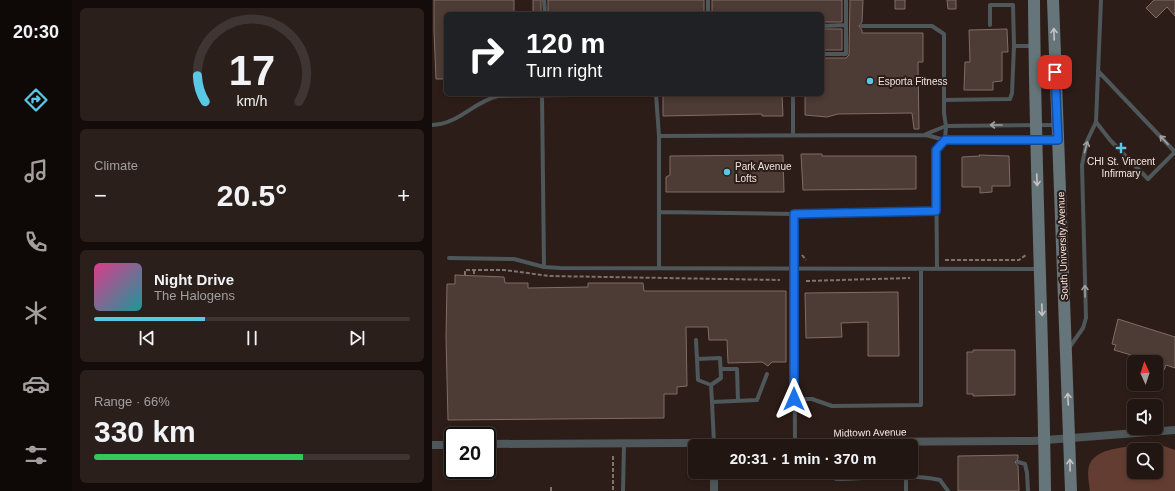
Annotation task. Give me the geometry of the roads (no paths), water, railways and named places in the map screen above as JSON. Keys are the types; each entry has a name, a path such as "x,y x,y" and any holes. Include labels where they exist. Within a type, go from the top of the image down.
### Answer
{"main road":[{"path":"1034,0 1035,125 1045,491"},
{"name":"South University Avenue","path":"1053,0 1070,438 1070,491"}],"street":[{"name":"Midtown Avenue","path":"918,443 1044,440 1175,430"},
{"name":"Midtown Avenue","path":"496,444 688,443"},
{"path":"432,445 444,445"},
{"path":"714,479 714,491"}],"lane":[{"path":"544,0 545,12"},
{"path":"708,0 708,12"},
{"path":"824,54 846,54 846,0"},
{"path":"1066,352 1083,328 1086,318 1082,165 1087,141 1096,122 1101,0"},
{"path":"944,100 1010,99 1012,93 1014,46 1013,5 990,5 990,25"},
{"path":"824,26 846,25"},
{"path":"862,26 932,26 938,28 944,34 944,100 946,126 945,140 936,150 938,269"},
{"path":"1014,46 1034,46"},
{"path":"1096,122 1110,140 1148,179 1175,152 1098,71"},
{"path":"432,125 454,120 492,97 498,96"},
{"path":"542,96 544,267"},
{"path":"656,96 658,136 659,267"},
{"path":"793,96 793,135"},
{"path":"926,134 946,126 1057,125"},
{"path":"658,136 926,134 945,140 1058,140"},
{"path":"659,212 794,214 936,211"},
{"path":"794,214 795,439"},
{"path":"450,258 514,258 544,267 1040,269"},
{"path":"794,399 812,400 832,406 921,405 921,269"},
{"path":"696,340 698,380 711,384 721,378 720,358 697,359"},
{"path":"721,369 737,368 738,401"},
{"path":"712,402 757,400 767,374"},
{"path":"711,384 714,439"},
{"path":"624,444 624,491"},
{"path":"1018,462 1025,464 1027,469 1028,491"},
{"path":"918,477 940,480 948,491"},
{"path":"906,479 906,491"}],"place":[{"name":"Esporta Fitness","path":"870,81"},
{"name":"CHI St. Vincent Infirmary","path":"1121,148"},
{"name":"Park Avenue Lofts","path":"727,172"}]}
